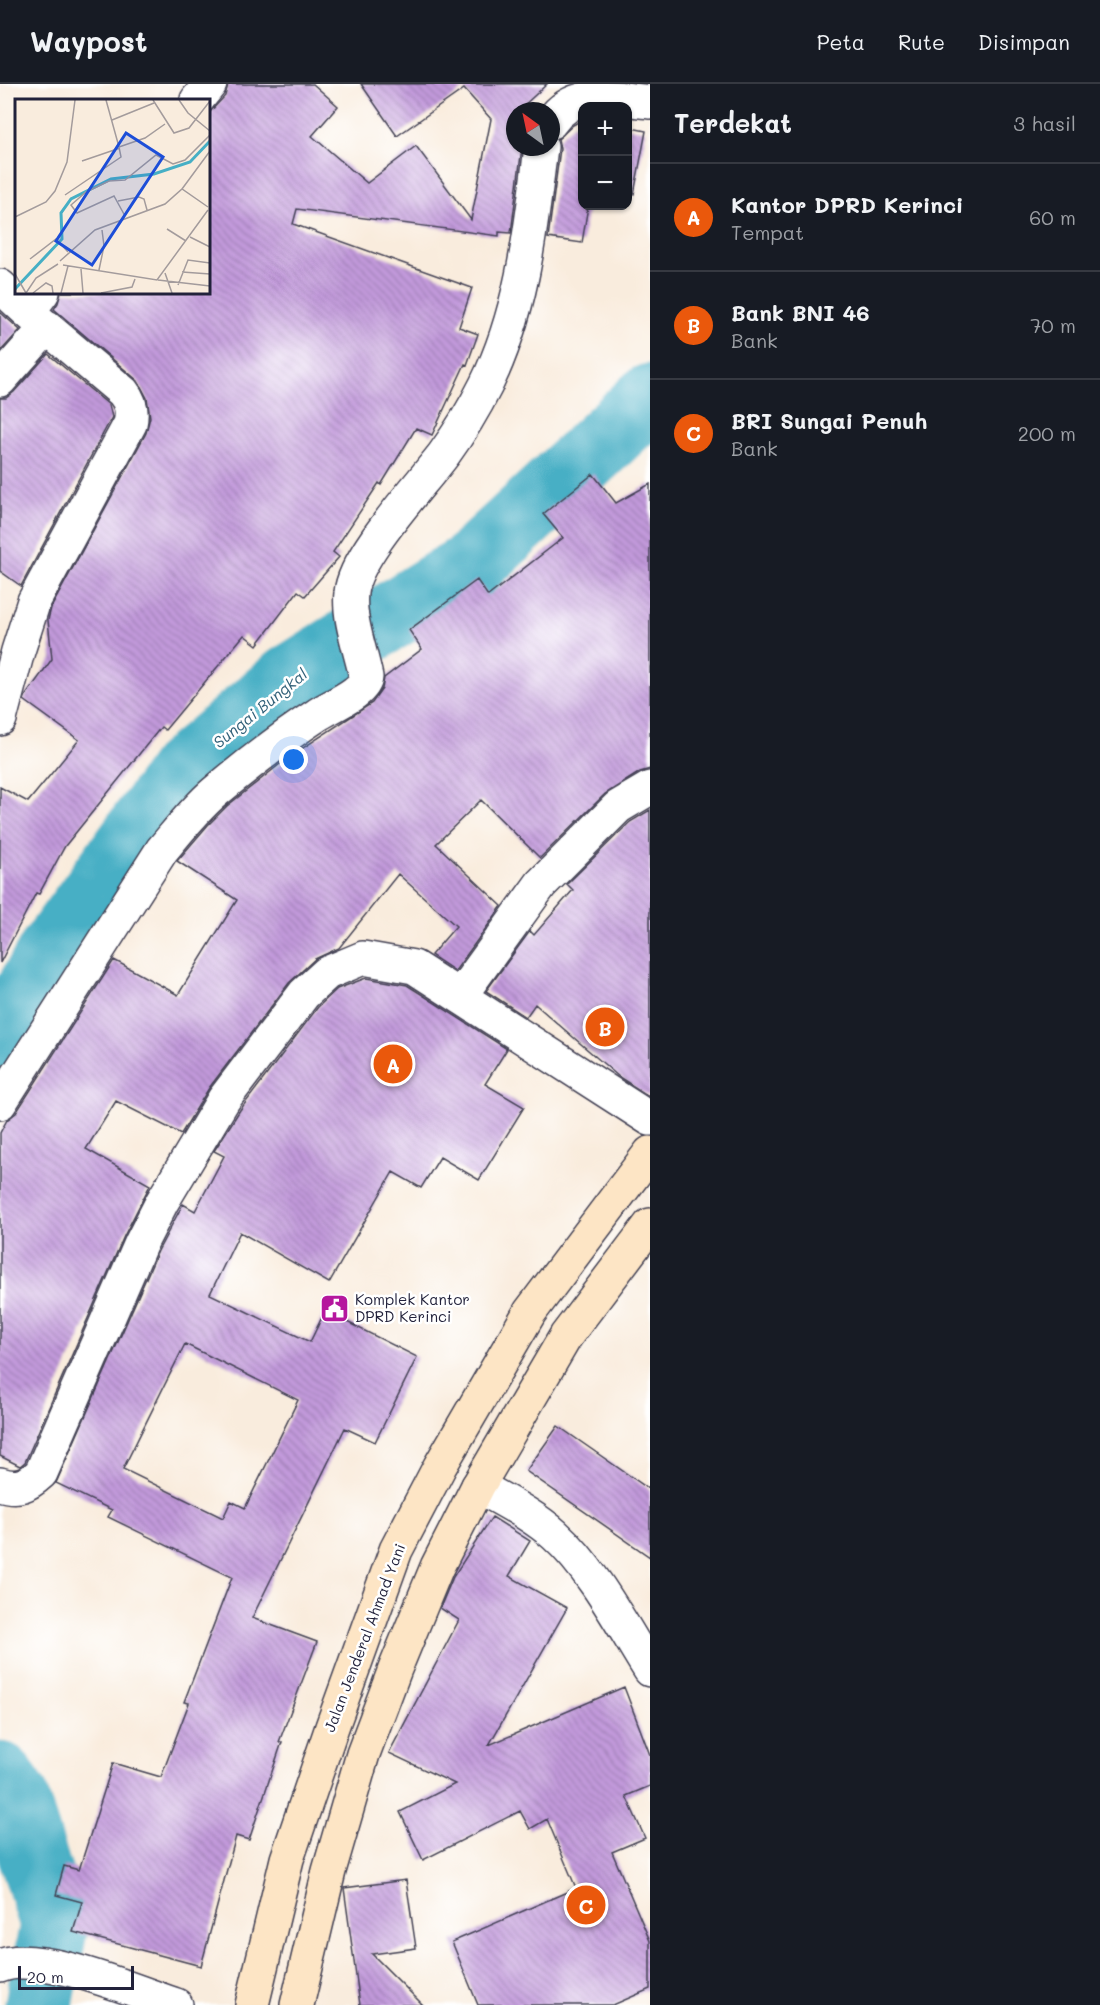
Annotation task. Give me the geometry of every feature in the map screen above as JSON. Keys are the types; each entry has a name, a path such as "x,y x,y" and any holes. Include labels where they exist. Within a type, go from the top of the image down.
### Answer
{"main road":[{"name":"Jalan Jenderal Ahmad Yani","path":"252,2005 287,1859 396,1550 440,1466 530,1312 650,1153"},
{"path":"297,2005 329,1871 363,1754 437,1567 478,1486 566,1336 650,1225"},
{"path":"530,1312 566,1336"}],"street":[{"path":"197,99 210,84"},
{"path":"560,112 567,105 587,97 650,102"},
{"path":"0,1103 162,850 186,821 214,793 296,729 366,682 350,606 352,581 358,569 463,426 491,374 516,306 530,239 540,156"},
{"path":"0,286 39,310 123,392 128,398 132,415 34,601 0,719"},
{"path":"0,380 39,310"},
{"path":"460,996 540,884 618,807 650,788"},
{"path":"0,1484 13,1487 24,1486 41,1473 141,1243 162,1202 224,1099 304,994 327,973 363,958 414,966 650,1119"},
{"path":"478,1486 555,1535 594,1582 650,1670"},
{"path":"12,1964 75,1970 176,2005"}],"building":[{"path":"228,84 313,84 338,106 312,136 367,183 416,146 471,220 491,119 464,89 397,136 361,84 547,84 528,102 506,102 506,156 521,156 511,233 499,232 499,236 297,209 293,224 472,288 459,327 478,334 467,365 465,364 432,435 416,428 381,485 379,483 333,552 339,557 305,596 298,591 257,645 244,635 165,730 161,727 65,846 39,894 36,893 0,963 0,787 28,802 79,740 24,700 52,659 48,620 51,608 146,433 150,417 147,398 138,381 54,309 60,294 210,294 210,112 225,96"},
{"path":"578,122 578,210 587,210 582,243 548,238 560,156 560,137"},
{"path":"632,128 646,131 634,194 632,194"},
{"path":"0,312 20,330 0,352"},
{"path":"48,354 109,405 112,417 21,586 0,571 0,398 6,398 14,392"},
{"path":"593,474 616,503 650,484 650,769 640,772 605,794 540,858 481,800 436,844 502,906 455,971 431,955 456,926 398,874 339,948 315,959 289,983 209,1088 181,1134 116,1101 86,1149 150,1185 124,1236 25,1462 20,1466 0,1456 0,1133 7,1120 16,1113 114,960 178,995 237,900 177,861 208,825 227,806 289,757 372,703 382,689 384,678 422,649 409,630 477,580 488,596 563,538 543,514"},
{"path":"650,810 650,1097 619,1077 535,1004 526,1017 486,991 530,931 534,935 573,890 567,884 630,822"},
{"path":"366,978 407,985 507,1049 485,1084 524,1107 479,1180 440,1157 421,1188 393,1172 329,1283 240,1232 210,1294 310,1342 325,1311 417,1357 375,1442 345,1428 252,1618 317,1642 279,1742 282,1742 249,1840 236,1836 201,1966 73,1932 82,1902 56,1895 64,1866 79,1870 113,1763 161,1777 189,1703 184,1702 232,1577 108,1517 112,1510 56,1483 158,1251 183,1204 195,1211 224,1156 214,1151 240,1110 318,1007 337,989","holes":["185,1344 298,1400 245,1508 231,1501 223,1518 123,1469"]},
{"path":"558,1426 650,1490 650,1557 526,1471"},
{"path":"492,1517 530,1541 509,1576 567,1608 489,1745 624,1687 650,1755 650,1786 626,1796 645,1838 612,1852 650,1941 650,1989 613,2005 478,2005 452,1942 576,1888 547,1819 530,1829 520,1811 423,1860 400,1812 455,1784 389,1753 459,1620 440,1608 453,1577"},
{"path":"406,1880 416,1948 372,1954 423,2005 360,2005 344,1888"}],"waterway":[{"name":"Sungai Bungkal","path":"0,1043 53,950 182,772 290,679 469,567 650,398"},
{"name":"Sungai Bungkal","path":"0,1776 14,1796 54,1924 39,2005"}],"place":[{"name":"Bank BNI 46","path":"605,1027"},
{"name":"Kantor DPRD Kerinci","path":"393,1064"},
{"name":"Komplek Kantor DPRD Kerinci","path":"334,1309"},
{"name":"BRI Sungai Penuh","path":"586,1905"}]}
